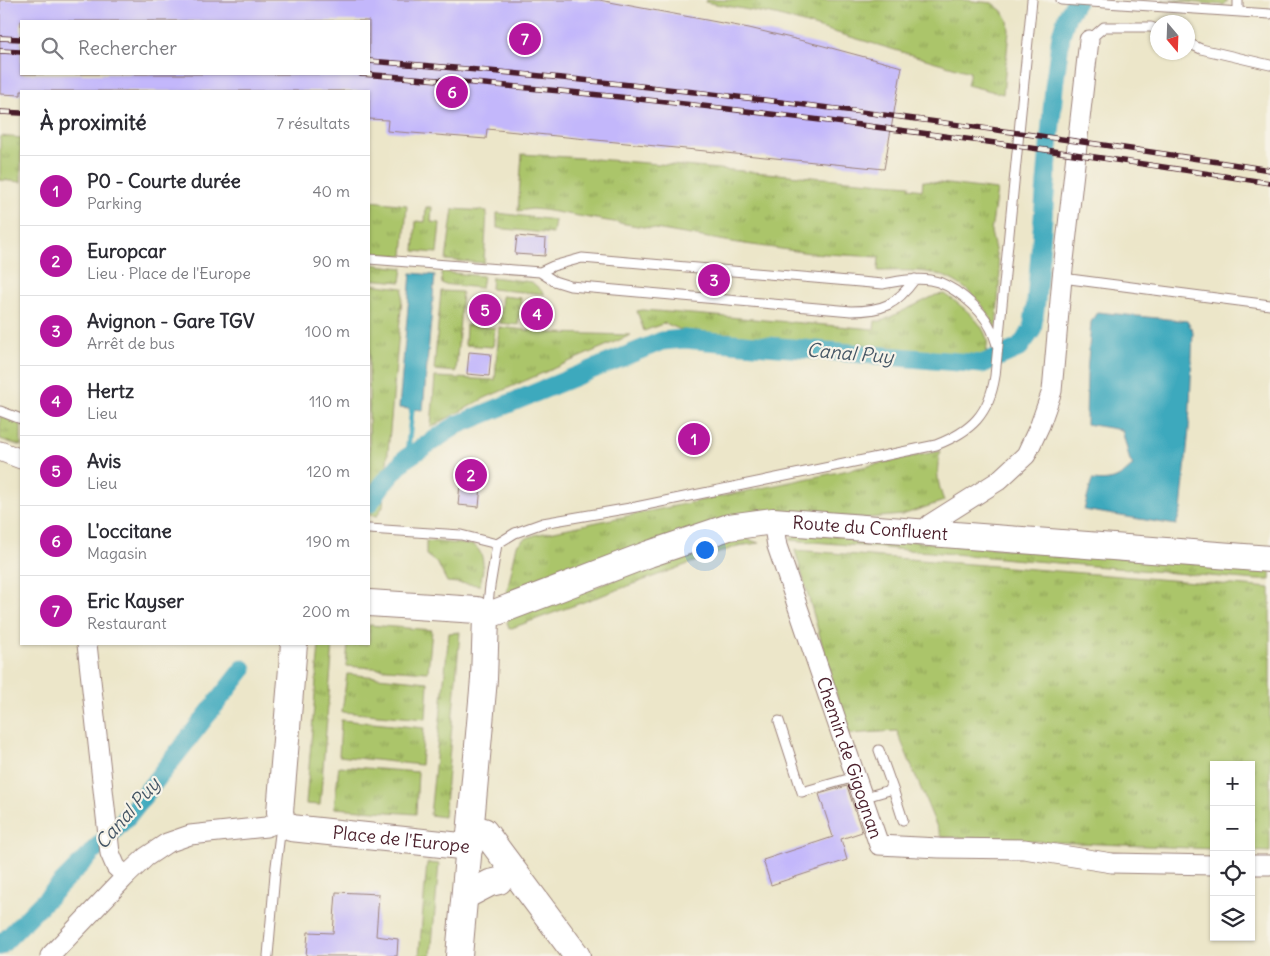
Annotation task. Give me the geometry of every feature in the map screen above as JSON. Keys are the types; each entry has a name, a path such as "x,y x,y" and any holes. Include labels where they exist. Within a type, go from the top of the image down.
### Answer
{"street":[{"path":"922,533 930,524 998,481 1026,454 1040,425 1052,391 1062,278 1088,40"},
{"path":"0,451 20,459"},
{"name":"Route du Confluent","path":"492,615 648,554 729,527 772,521 1270,559"},
{"name":"Chemin de Gigognan","path":"772,521 777,546 879,845 1024,849 1112,863 1210,864"},
{"path":"370,602 477,610 492,615"},
{"name":"Place de l'Europe","path":"282,821 291,828 471,838 485,660 492,615"},
{"path":"87,645 110,853 116,867 126,876"},
{"path":"50,956 126,876 146,857 167,843 190,834 266,827 282,821 280,812 294,645"},
{"path":"471,838 484,831 577,956"},
{"path":"471,838 480,856 556,956"},
{"path":"459,956 471,838"},
{"path":"1255,865 1270,865"},
{"path":"465,896 490,883 499,881"}],"lane":[{"path":"370,529 461,535 497,544 515,533 543,523 636,507 936,445 952,439 966,430 987,406 992,394 995,376 1032,0"},
{"path":"1061,0 1149,3 1270,14"},
{"path":"1238,0 1238,11"},
{"path":"1088,40 1104,27 1150,26"},
{"path":"1195,46 1270,65"},
{"path":"370,259 540,272 553,266 582,258 883,284 915,279 932,280 950,286 970,302 990,325 999,348"},
{"path":"540,272 554,282 570,286 851,311 871,311 886,306 903,295 915,279"},
{"path":"1062,278 1270,304"},
{"path":"0,411 20,419"},
{"path":"492,615 490,586 497,544"},
{"path":"779,721 802,792 855,776"},
{"path":"879,750 903,820"},
{"path":"862,798 893,789"},
{"path":"268,956 282,821"}],"green space":[{"path":"706,0 965,0 992,3 1002,11 1008,20 1009,31 1003,94 967,85 970,72 776,15 705,2"},
{"path":"1162,0 1228,0 1224,5"},
{"path":"0,136 20,138 20,182 0,180"},
{"path":"522,154 910,185 909,188 922,190 923,181 997,190 991,232 1000,272 996,331 981,304 958,284 940,275 926,272 878,271 879,257 810,253 738,243 543,210 518,211"},
{"path":"372,201 407,205 403,256 370,253"},
{"path":"426,207 432,207 431,222 440,223 437,253 414,251 416,221 425,222"},
{"path":"453,209 487,211 484,263 446,260"},
{"path":"497,213 555,220 553,234 497,228"},
{"path":"370,264 403,268 401,282 370,279"},
{"path":"441,272 483,276 481,288 442,284"},
{"path":"492,277 532,282 545,294 491,289"},
{"path":"370,284 403,288 383,506 377,516 370,515"},
{"path":"441,291 462,292 456,372 434,370"},
{"path":"945,294 970,314 981,326 987,340 986,356 681,330 665,323 644,331 637,311 874,329 875,321 882,321 936,295"},
{"path":"502,296 521,298 518,325 500,323"},
{"path":"466,325 495,328 493,347 465,345"},
{"path":"499,327 552,333 631,335 485,398 431,427 435,377 495,380"},
{"path":"0,416 20,425 20,446 0,439"},
{"path":"940,451 938,476 944,501 902,515 868,518 779,512 506,596 517,545 524,539 535,535"},
{"path":"802,533 1270,569 1270,580 790,540"},
{"path":"738,536 759,543 738,546 509,629 507,622 511,617"},
{"path":"426,541 474,545 481,554 483,564 480,585 447,582 438,564 426,555"},
{"path":"795,550 1270,588 1270,852 1255,851 1255,761 1210,761 1210,849 941,837 897,731 848,734"},
{"path":"370,625 432,630 428,672 346,666 348,645 370,645"},
{"path":"460,632 444,817 430,815 449,633"},
{"path":"319,645 333,645 320,805 306,804"},
{"path":"347,674 428,682 426,719 342,712"},
{"path":"341,720 424,728 421,765 339,756"},
{"path":"339,766 418,772 416,814 334,808"},
{"path":"427,863 439,864 431,956 419,956"}],"water":[{"path":"411,273 435,275 423,410 399,408"},
{"path":"1097,312 1187,321 1193,331 1189,429 1181,510 1176,525 1084,510 1092,480 1110,480 1124,474 1133,465 1130,461 1122,430 1086,424 1091,322"}],"building":[{"path":"0,0 599,0 749,28 902,67 884,169 487,129 486,139 387,131 388,120 370,119 370,90 20,90 20,95 0,94"},
{"path":"517,236 546,239 545,256 515,254"},
{"path":"475,298 496,300 495,322 473,320"},
{"path":"527,302 548,304 547,326 525,324"},
{"path":"469,352 491,354 489,376 467,374"},
{"path":"462,463 483,465 479,507 458,505"},
{"path":"847,786 862,832 841,839 847,860 771,885 763,860 833,837 819,794"},
{"path":"336,892 379,894 376,936 398,939 397,956 306,956 308,932 333,933"}],"waterway":[{"name":"Canal Puy","path":"370,503 382,485 405,459 457,425 662,341 684,339 982,364 1019,348 1032,330 1036,302 1054,87 1061,35 1067,16 1077,0"},
{"path":"407,457 412,409"},
{"name":"Canal Puy","path":"0,946 128,816 243,669"}],"railway":[{"path":"0,38 20,39"},
{"path":"0,51 20,52"},
{"path":"370,61 482,70 708,93 933,121 1270,170"},
{"path":"370,75 589,94 816,119 1270,183"},
{"path":"0,112 20,113"}],"place":[{"name":"Eric Kayser","path":"525,39"},
{"name":"L'occitane","path":"452,92"},
{"name":"Avignon - Gare TGV","path":"714,280"},
{"name":"Avis","path":"485,310"},
{"name":"Hertz","path":"537,314"},
{"name":"P0 - Courte durée","path":"694,439"},
{"name":"Europcar","path":"471,475"}]}
